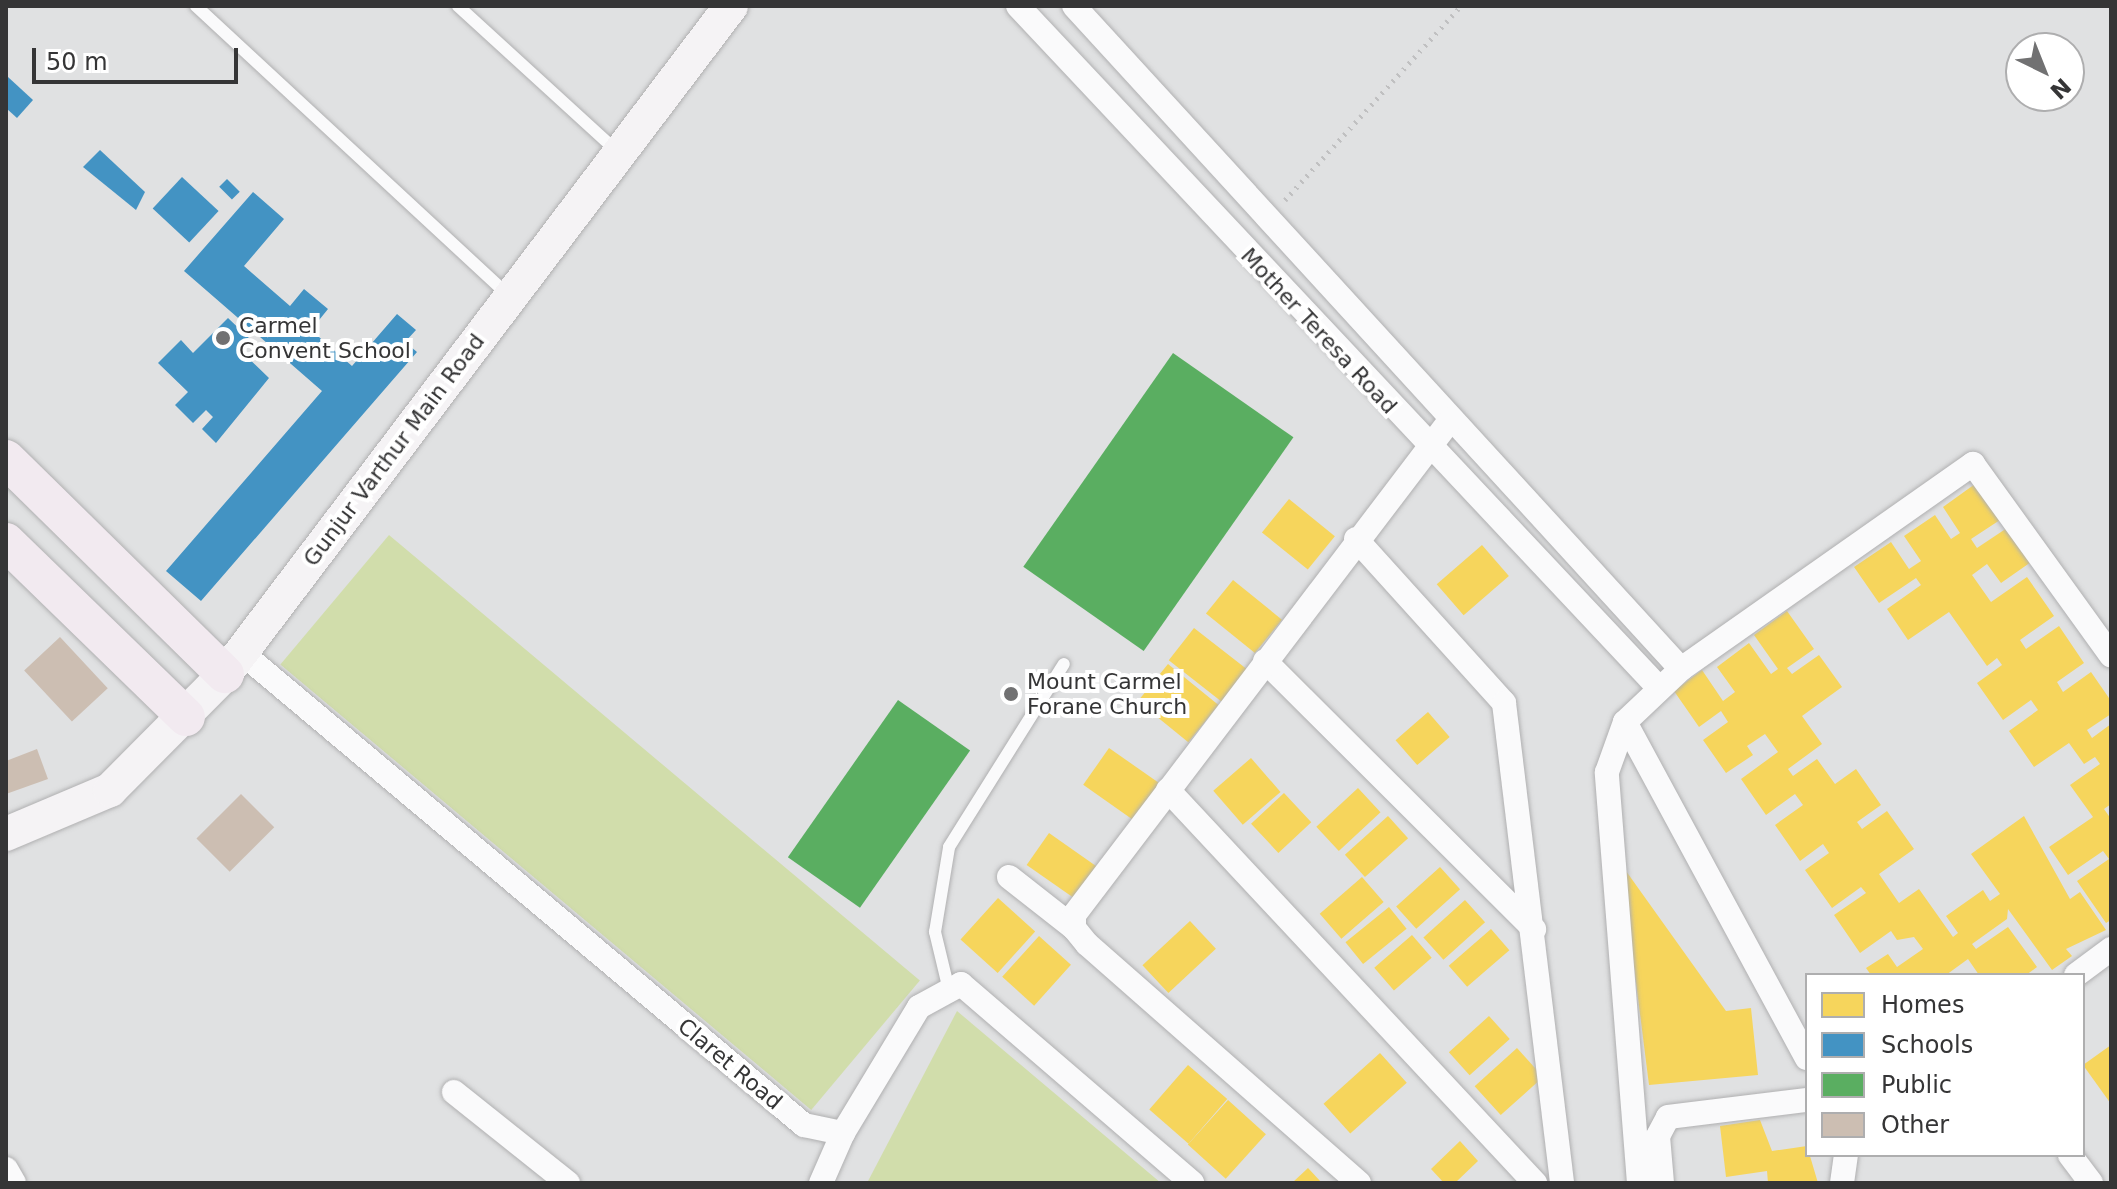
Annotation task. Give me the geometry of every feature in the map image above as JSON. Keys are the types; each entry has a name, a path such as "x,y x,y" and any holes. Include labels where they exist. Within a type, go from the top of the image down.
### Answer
{"main road":[{"name":"Gunjur Varthur Main Road","path":"6,834 110,790 186,717 233,663 731,6"},
{"path":"6,459 233,663"},
{"path":"6,542 186,717"}],"street":[{"name":"Mother Teresa Road","path":"1018,6 1428,448 1659,688"},
{"name":"Mother Teresa Road","path":"1074,6 1681,669"},
{"path":"1074,928 1074,915 1356,539 1451,419"},
{"path":"1639,1183 1607,772 1625,722 1681,669 1973,464 2111,655"},
{"path":"1356,539 1504,703 1534,929 1562,1183"},
{"path":"1265,661 1534,929"},
{"name":"Claret Road","path":"233,663 804,1125 843,1133"},
{"path":"1625,722 1805,1054"},
{"path":"1168,790 1535,1183"},
{"path":"1009,877 1074,928 1359,1183"},
{"path":"2079,973 2111,949"},
{"path":"821,1183 843,1133 912,1016 948,986 973,990 1192,1183"},
{"path":"454,1092 568,1183"},
{"path":"1662,1183 1658,1136 1668,1117 1805,1100"},
{"path":"1842,1183 1846,1157"},
{"path":"2072,1157 2091,1183"},
{"path":"6,1169 14,1183"}],"lane":[{"path":"196,6 509,296"},
{"path":"458,6 619,153"},
{"path":"948,986 935,932 949,847 1064,664"}],"path":[{"path":"1268,218 1461,6"}],"green space":[{"path":"389,535 920,980 811,1110 280,664"},
{"path":"957,1011 1161,1183 867,1183"}],"building: Homes":[{"path":"1975,484 2000,520 1971,539 1977,548 2007,528 2031,562 2001,583 1987,564 1972,575 1991,602 2027,577 2054,616 2020,640 2026,649 2059,626 2084,663 2057,682 2063,692 2091,672 2111,701 2111,714 2087,730 2092,738 2111,724 2111,804 2104,809 2111,819 2111,920 2106,923 2077,881 2109,859 2103,851 2068,875 2049,847 2093,817 2070,785 2100,764 2095,757 2084,764 2069,743 2034,767 2009,731 2038,710 2031,700 2003,720 1977,683 2002,665 1997,658 1987,666 1949,612 1908,640 1887,609 1921,585 1916,578 1879,603 1854,567 1891,542 1909,569 1921,561 1904,536 1935,515 1951,539 1960,533 1943,507"},
{"path":"1289,499 1335,536 1308,570 1262,532"},
{"path":"1482,545 1509,576 1464,615 1437,584"},
{"path":"1233,580 1282,620 1255,653 1206,613"},
{"path":"1787,611 1814,649 1787,668 1792,674 1819,655 1842,687 1802,716 1822,744 1788,769 1793,776 1817,759 1835,784 1856,769 1881,805 1857,822 1862,829 1887,811 1914,849 1879,874 1899,903 1919,889 1953,937 1958,933 1946,916 1983,890 1990,901 2000,894 1971,854 2024,816 2070,899 2080,892 2106,930 2066,949 2072,956 2052,970 2008,909 2007,919 1972,944 1976,949 2008,927 2037,967 2029,973 1978,973 1968,959 1949,973 1870,973 1866,968 1888,954 1897,967 1923,949 1914,937 1897,940 1891,931 1860,953 1834,915 1866,893 1861,887 1832,908 1805,870 1829,853 1823,844 1800,861 1775,825 1803,805 1795,794 1766,815 1741,779 1778,752 1765,734 1747,746 1753,755 1726,773 1703,740 1728,722 1721,711 1699,727 1674,691 1702,670 1723,701 1735,692 1717,667 1749,643 1771,674 1778,669 1754,635"},
{"path":"1194,628 1248,670 1222,702 1169,660"},
{"path":"1168,664 1219,705 1188,742 1138,701"},
{"path":"1428,712 1450,737 1417,765 1396,740"},
{"path":"1109,748 1162,785 1136,822 1083,785"},
{"path":"1251,758 1281,792 1243,825 1213,791"},
{"path":"1358,788 1381,812 1339,851 1316,827"},
{"path":"1284,793 1311,822 1278,853 1251,824"},
{"path":"1388,816 1408,838 1365,877 1345,855"},
{"path":"1049,833 1101,869 1078,901 1027,865"},
{"path":"1621,864 1726,1011 1751,1008 1758,1075 1649,1085"},
{"path":"1440,867 1460,889 1416,929 1396,906"},
{"path":"1362,877 1384,902 1341,939 1320,914"},
{"path":"998,898 1035,931 998,973 961,940"},
{"path":"1465,900 1485,922 1443,960 1423,937"},
{"path":"1389,907 1407,929 1363,964 1345,942"},
{"path":"1190,921 1216,949 1168,993 1142,965"},
{"path":"1491,929 1509,950 1467,987 1449,966"},
{"path":"1412,935 1432,958 1394,990 1374,968"},
{"path":"1039,936 1071,965 1034,1006 1002,977"},
{"path":"1489,1016 1510,1039 1470,1075 1449,1052"},
{"path":"2111,1045 2111,1104 2085,1068 2085,1064"},
{"path":"1517,1048 1543,1077 1501,1115 1475,1086"},
{"path":"1380,1053 1407,1083 1350,1134 1324,1104"},
{"path":"1188,1065 1227,1099 1189,1144 1149,1110"},
{"path":"1228,1100 1266,1134 1226,1179 1188,1145"},
{"path":"1760,1120 1772,1151 1805,1146 1805,1157 1810,1157 1818,1183 1768,1183 1767,1171 1726,1177 1720,1126"},
{"path":"1460,1141 1478,1161 1455,1183 1444,1183 1431,1169"},
{"path":"1308,1168 1322,1183 1292,1183"}],"building: Schools":[{"path":"8,77 33,100 17,118 6,108"},
{"path":"100,150 145,192 136,210 83,167"},
{"path":"182,177 219,211 189,243 153,208"},
{"path":"227,179 240,192 232,200 219,187"},
{"path":"253,192 284,219 244,266 290,306 304,289 328,309 311,330 352,366 397,314 416,330 405,342 417,352 201,601 166,571 322,391 184,271"},
{"path":"228,318 251,340 241,351 269,378 216,443 202,429 213,417 206,410 193,423 175,405 188,392 158,363 181,340 193,353"}],"building: Public":[{"path":"1173,353 1293,437 1144,651 1023,567"},
{"path":"898,700 970,750 860,908 788,857"}],"building: Other":[{"path":"60,637 108,688 72,722 24,670"},
{"path":"37,749 48,779 6,794 6,761"},
{"path":"241,794 274,827 230,872 196,839"}],"place":[{"name":"Carmel Convent School","path":"223,338"},
{"name":"Mount Carmel Forane Church","path":"1011,694"}]}
